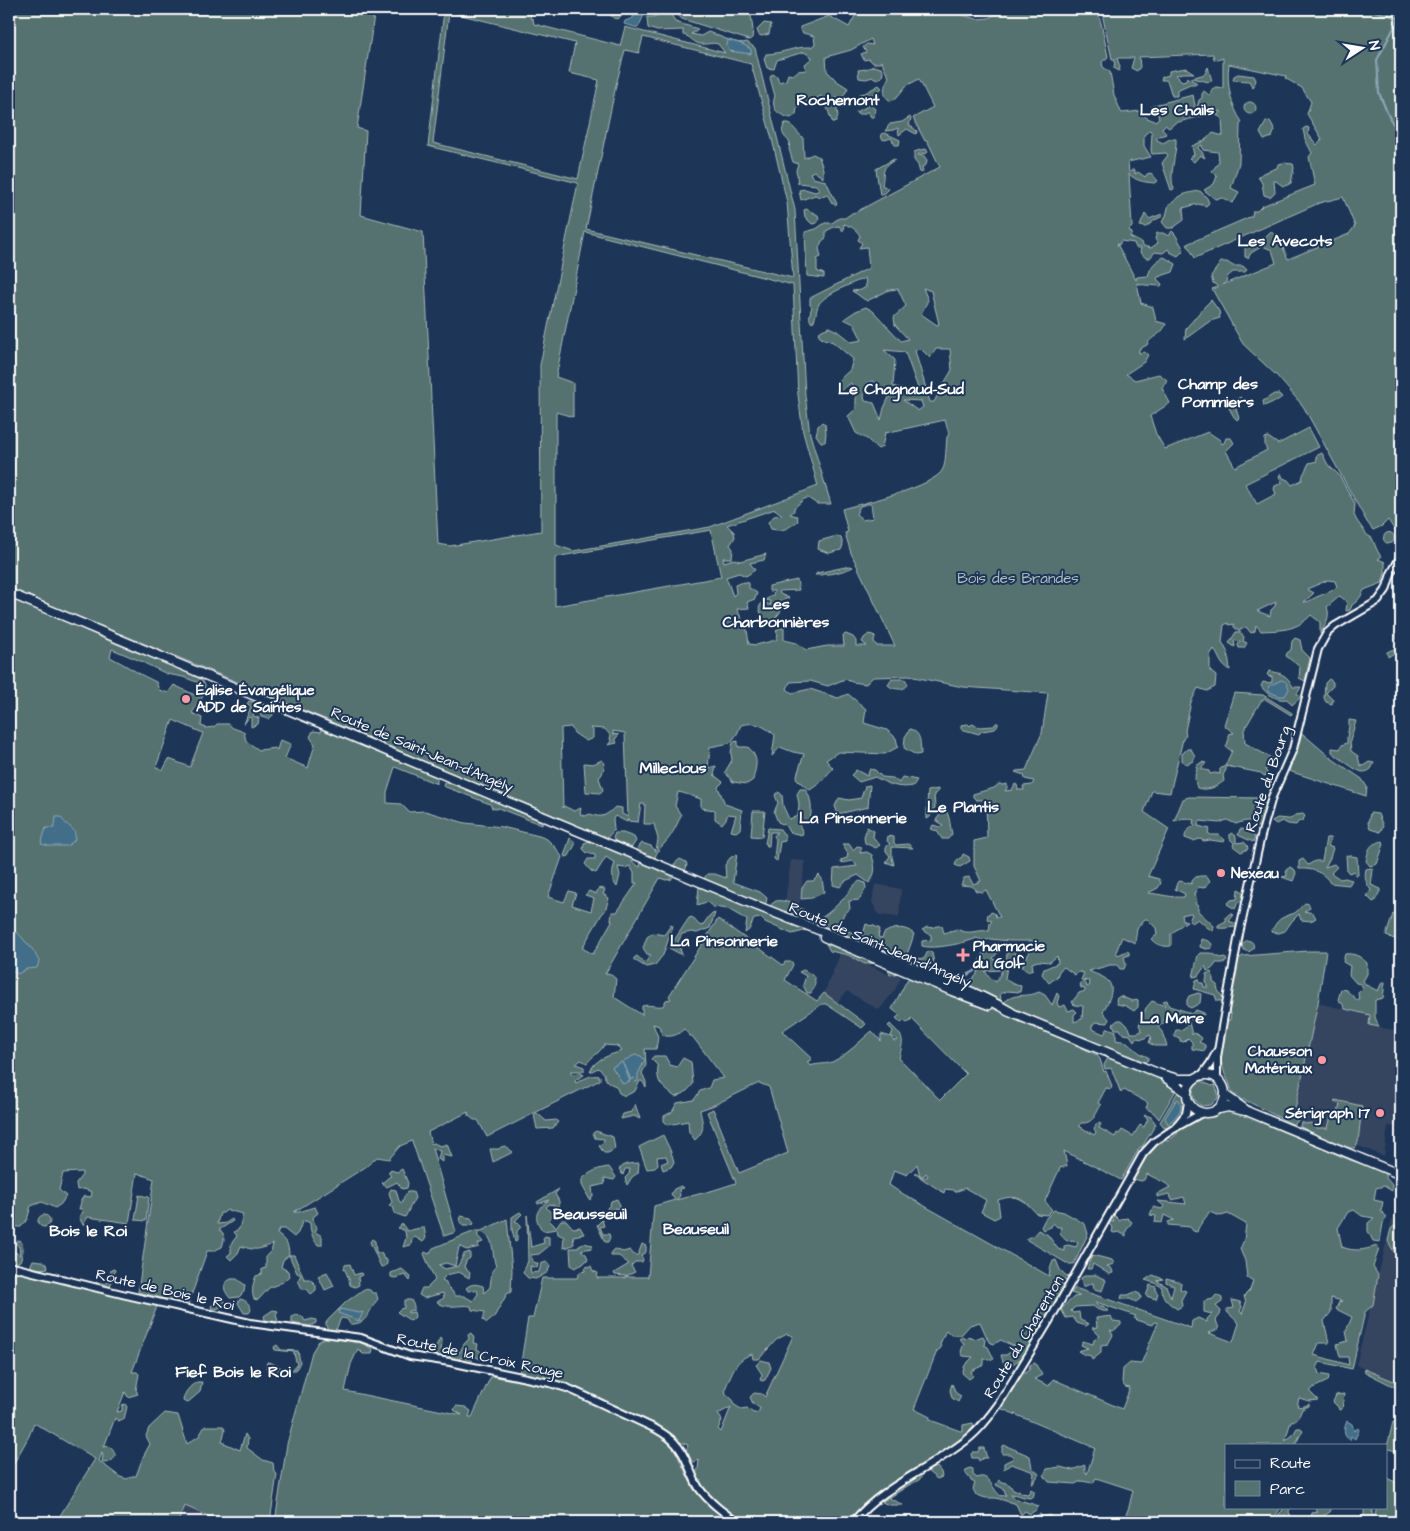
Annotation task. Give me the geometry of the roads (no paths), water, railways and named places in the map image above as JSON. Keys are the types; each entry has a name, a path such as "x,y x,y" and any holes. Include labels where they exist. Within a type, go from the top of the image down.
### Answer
{"main road":[{"name":"Route de Saint-Jean-d'Angély","path":"9,593 768,910 822,930 950,983 1011,1012 1160,1074 1180,1079 1194,1078"},
{"name":"Route de Saint-Jean-d'Angély","path":"1160,1074 1186,1092"},
{"path":"1219,1108 1225,1095 1222,1082 1212,1075 1202,1075 1194,1078 1186,1092 1188,1102 1191,1107 1202,1113 1228,1107 1249,1112 1401,1175"},
{"path":"1225,1095 1249,1112"}],"street":[{"name":"Route du Bourg","path":"1217,1078 1219,1045 1261,836 1272,797 1293,749 1318,649 1327,633 1335,626 1378,601 1386,590 1391,574 1401,556"},
{"name":"Route du Bourg","path":"1202,1075 1210,1064 1219,1045"},
{"name":"Route du Charenton","path":"1174,1128 1186,1114 1188,1102"},
{"name":"Route du Charenton","path":"853,1522 884,1493 962,1444 989,1417 998,1406 1048,1323 1143,1154 1154,1142 1174,1128 1202,1113"},
{"name":"Route de Bois le Roi","path":"9,1266 250,1323 316,1332"},
{"name":"Route de la Croix Rouge","path":"316,1332 361,1338 410,1356 450,1362 550,1383 585,1396 668,1436 682,1452 699,1488 711,1503 737,1522"}],"waterway":[{"path":"1367,9 1399,18 1377,60 1379,93 1390,119 1401,136"},
{"path":"961,980 975,971 987,947"}],"place":[{"name":"Église Évangélique ADD de Saintes","path":"186,699"},
{"name":"Nexeau","path":"1221,873"},
{"name":"Pharmacie du Golf","path":"963,955"},
{"name":"Chausson Matériaux","path":"1322,1060"},
{"name":"Sérigraph 17","path":"1380,1113"}],"district":[{"name":"Rochemont","path":"838,100"},
{"name":"Les Chails","path":"1177,110"},
{"name":"Les Avecots","path":"1285,241"},
{"name":"Le Chagnaud-Sud","path":"901,389"},
{"name":"Champ des Pommiers","path":"1218,393"},
{"name":"Les Charbonnières","path":"776,613"},
{"name":"Milleclous","path":"673,768"},
{"name":"Le Plantis","path":"963,807"},
{"name":"La Pinsonnerie","path":"853,818"},
{"name":"La Pinsonnerie","path":"724,941"},
{"name":"La Mare","path":"1172,1018"},
{"name":"Beausseuil","path":"590,1214"},
{"name":"Beauseuil","path":"696,1229"},
{"name":"Bois le Roi","path":"88,1231"},
{"name":"Fief Bois le Roi","path":"233,1372"}],"park label":[{"name":"Bois des Brandes","path":"1018,578"}]}
